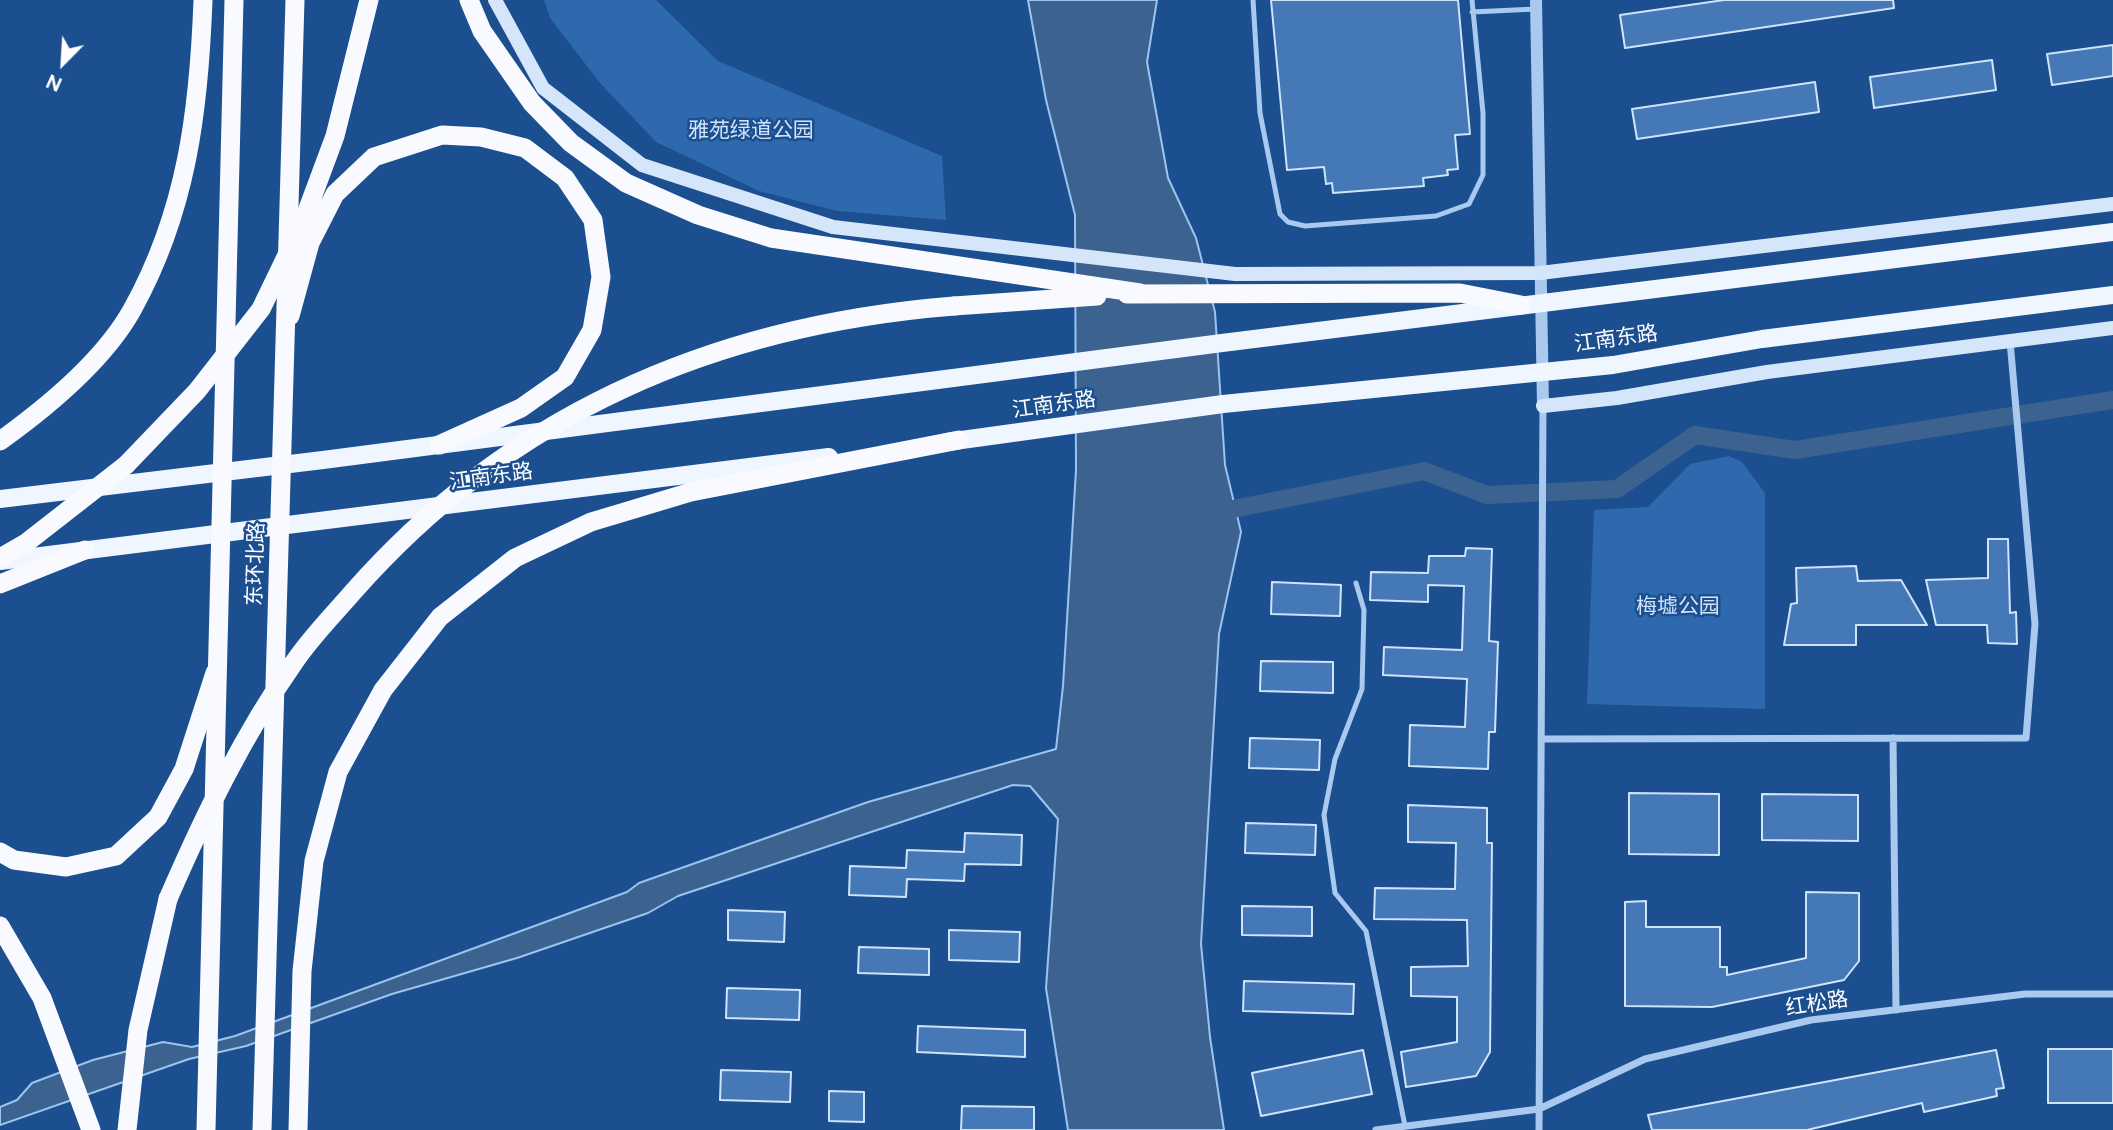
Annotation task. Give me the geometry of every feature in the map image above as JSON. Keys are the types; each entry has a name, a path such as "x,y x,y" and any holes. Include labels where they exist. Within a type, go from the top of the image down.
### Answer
{"highway":[{"path":"0,441 86,369 131,311 176,211 199,92 204,0"},
{"name":"东环北路","path":"206,1130 234,0"},
{"name":"东环北路","path":"262,1130 295,0"},
{"path":"0,560 126,465 197,391 261,309 303,222 335,136 369,0"},
{"path":"470,0 482,30 532,103 572,143 626,183 698,215 771,238 1058,290 1214,294 1460,293 1530,304"},
{"path":"286,330 310,243 335,194 374,157 442,135 481,137 525,148 565,178 593,220 601,277 592,330 565,377 521,408 439,445"},
{"path":"127,1130 138,1030 152,965 168,899 197,831 246,737 296,659 395,544 460,489 570,414 667,370 758,338 804,326 856,316 954,306 1058,290"},
{"path":"298,1130 302,971 314,861 338,772 383,690 440,617 515,558 591,522 691,492 959,440"},
{"path":"0,584 85,551"},
{"path":"0,852 13,860 66,867 116,856 158,817 184,769 218,666"},
{"path":"0,926 42,998 91,1130"}],"main road":[{"path":"495,0 543,88 642,165 833,227 1235,274 1540,273 2113,204"},
{"name":"江南东路","path":"0,499 2113,232"},
{"name":"江南东路","path":"0,560 1063,427 1223,404 1613,365 1762,339 2113,295"},
{"path":"1543,405 1618,398 1766,372 2113,328"}],"street":[{"path":"1536,4 1540,273 1530,304 1543,372 1539,1130"},
{"path":"1541,739 2026,738 2035,624 2010,341"},
{"path":"1893,738 1896,1010"},
{"name":"红松路","path":"1377,1130 1539,1109 1645,1059 1811,1020 2025,994 2113,994"}],"lane":[{"path":"1253,0 1260,113 1280,214 1288,222 1305,226 1436,216 1469,204 1483,176 1483,113 1472,0"},
{"path":"1472,12 1536,4"},
{"path":"1356,583 1364,610 1363,689 1335,759 1324,815 1335,893 1366,931 1405,1126"}],"green space":[{"name":"雅苑绿道公园","path":"544,0 656,0 718,61 942,156 946,220 837,211 759,191 656,142 600,83 550,18"},
{"name":"梅墟公园","path":"1729,456 1742,462 1765,493 1765,709 1587,704 1594,510 1648,507 1690,464"}],"shaded area":[{"path":"1028,0 1157,0 1147,62 1168,178 1196,238 1215,312 1225,465 1241,532 1219,634 1201,944 1210,1037 1224,1130 1068,1130 1046,988 1058,819 1030,786 1013,785 678,896 648,913 517,958 392,994 246,1046 189,1059 0,1125 0,1107 17,1100 32,1083 93,1060 163,1042 192,1047 235,1036 627,892 639,883 868,802 1056,749 1063,686 1076,470 1075,215 1046,100"}],"building":[{"path":"1271,0 1458,0 1470,134 1455,135 1458,169 1447,170 1448,175 1423,178 1424,186 1333,193 1332,183 1326,184 1324,167 1287,170"},
{"path":"1724,0 1893,0 1894,8 1625,48 1620,15"},
{"path":"2113,45 2113,76 2052,85 2047,54"},
{"path":"1992,60 1996,90 1874,108 1870,77"},
{"path":"1815,82 1819,112 1637,139 1632,109"},
{"path":"1988,539 2008,539 2010,613 2016,612 2017,644 1988,643 1987,625 1936,625 1926,580 1988,578"},
{"path":"1466,548 1492,549 1489,641 1498,642 1495,732 1489,732 1488,769 1409,766 1410,725 1465,727 1467,679 1383,675 1384,647 1462,650 1464,586 1428,585 1428,602 1370,600 1371,572 1428,573 1429,556 1465,556"},
{"path":"1856,566 1858,581 1901,580 1927,625 1856,625 1856,645 1784,645 1791,604 1797,603 1796,568"},
{"path":"1272,582 1341,585 1340,616 1271,614"},
{"path":"1261,661 1333,662 1333,693 1260,691"},
{"path":"1250,738 1320,740 1319,770 1249,768"},
{"path":"1629,793 1719,794 1719,855 1629,854"},
{"path":"1762,794 1858,795 1858,841 1762,840"},
{"path":"1408,805 1487,808 1487,843 1492,843 1490,1052 1476,1076 1406,1087 1401,1052 1457,1042 1457,997 1411,996 1411,967 1468,966 1467,920 1374,919 1375,888 1455,889 1456,843 1408,842"},
{"path":"1246,823 1316,825 1315,855 1245,853"},
{"path":"965,833 1022,835 1021,865 965,864 964,881 907,879 906,897 849,895 850,866 906,868 907,850 964,852"},
{"path":"1806,892 1859,893 1859,961 1844,980 1712,1007 1625,1006 1625,902 1646,901 1646,927 1720,927 1720,967 1727,967 1727,975 1806,958"},
{"path":"1242,906 1312,907 1312,936 1242,935"},
{"path":"728,910 785,912 784,942 728,940"},
{"path":"949,930 1020,932 1019,962 949,960"},
{"path":"859,947 929,949 929,975 858,973"},
{"path":"1244,981 1354,984 1353,1014 1243,1011"},
{"path":"727,988 800,990 799,1020 726,1018"},
{"path":"918,1026 1025,1030 1025,1057 917,1052"},
{"path":"2048,1049 2113,1049 2113,1103 2048,1103"},
{"path":"1363,1050 1372,1094 1261,1116 1252,1073"},
{"path":"1996,1050 2004,1088 1996,1089 1997,1096 1924,1112 1922,1103 1807,1130 1652,1130 1648,1115"},
{"path":"721,1070 791,1072 790,1102 720,1100"},
{"path":"829,1091 864,1092 864,1122 829,1121"},
{"path":"962,1106 1034,1107 1034,1130 961,1130"}],"waterway":[{"path":"1213,513 1424,471 1487,495 1617,489 1695,435 1795,450 2113,400"}]}
